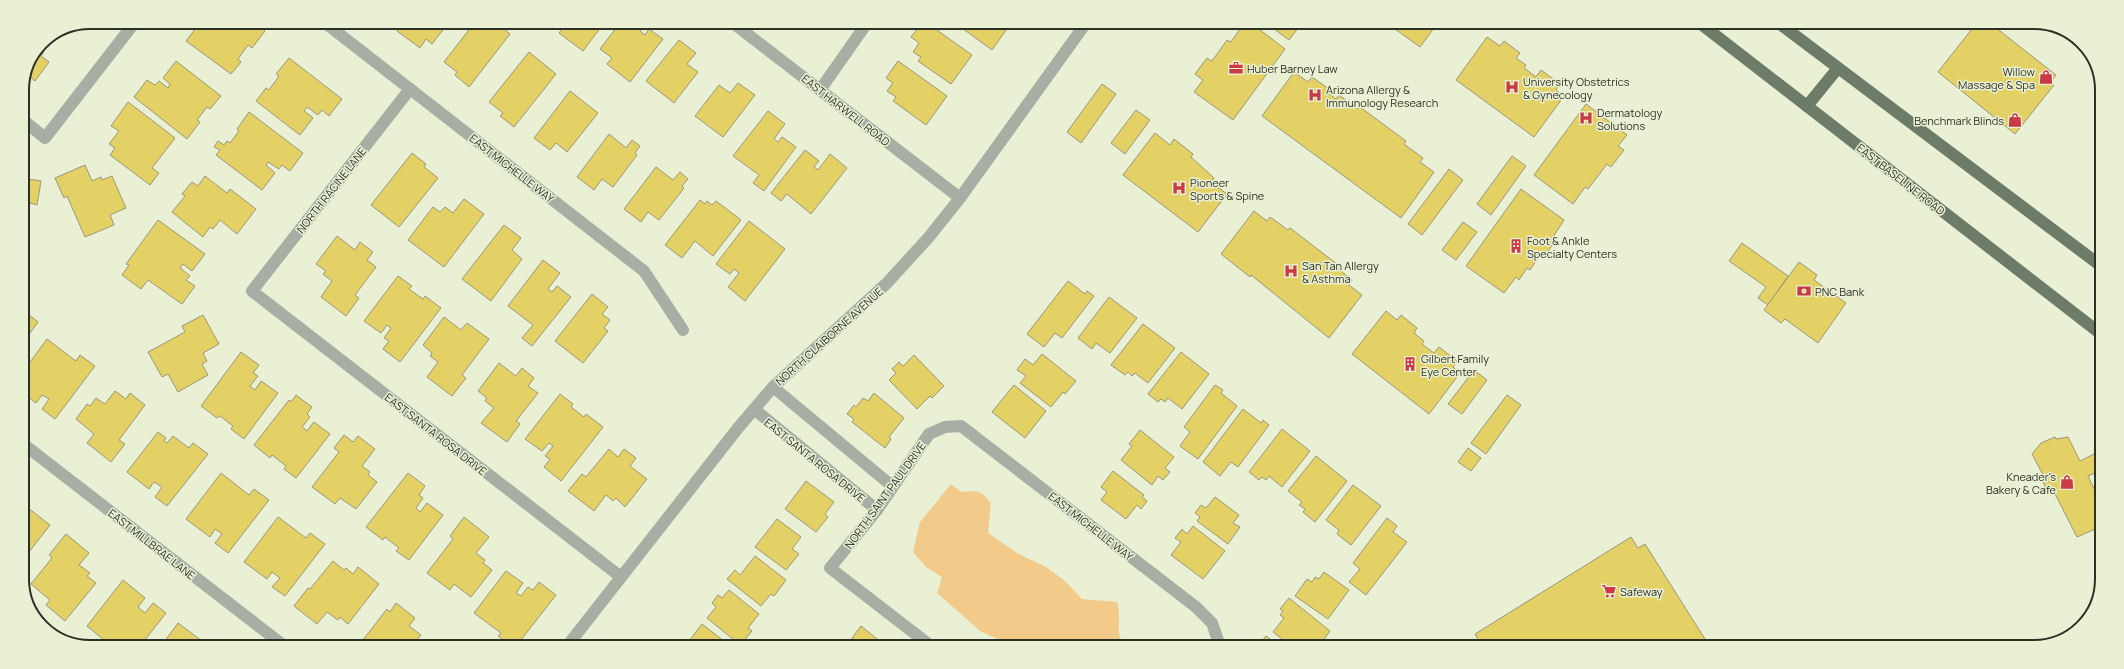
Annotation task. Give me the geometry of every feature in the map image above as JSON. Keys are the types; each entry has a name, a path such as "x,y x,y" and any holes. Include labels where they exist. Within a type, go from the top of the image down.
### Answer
{"main road":[{"name":"EAST BASELINE ROAD","path":"1708,29 2095,329"},
{"path":"1787,29 2095,261"},
{"path":"1808,106 1838,68"}],"street":[{"path":"29,125 45,138 130,29"},
{"name":"EAST MICHELLE WAY","path":"333,29 644,271 683,330"},
{"name":"EAST HARWELL ROAD","path":"741,29 960,198"},
{"path":"820,90 864,29"},
{"name":"NORTH CLAIBORNE AVENUE","path":"572,640 773,387 887,283 960,198 1082,29"},
{"name":"NORTH RACINE LANE","path":"252,291 410,89"},
{"name":"EAST SANTA ROSA DRIVE","path":"252,291 621,577"},
{"path":"773,387 892,486"},
{"name":"EAST SANTA ROSA DRIVE","path":"754,409 877,510"},
{"name":"EAST MICHELLE WAY","path":"945,427 961,426 1196,607 1212,623 1218,640"},
{"name":"NORTH SAINT PAUL DRIVE","path":"923,640 830,568 877,510 929,434 945,427"},
{"name":"EAST MILLBRAE LANE","path":"29,448 277,640"}],"shaded area":[{"path":"951,484 961,492 975,491 981,493 991,503 988,533 1017,553 1046,567 1064,580 1082,599 1117,602 1119,614 1119,635 1121,640 999,640 980,631 937,593 942,577 926,567 913,552 920,522"}],"building":[{"path":"195,29 262,29 265,31 252,48 248,45 238,59 241,62 231,74 186,41"},
{"path":"399,29 444,29 432,44 426,39 420,48 397,31"},
{"path":"470,29 504,29 510,34 469,87 455,75 457,72 444,62"},
{"path":"562,29 600,29 583,51 559,33"},
{"path":"615,29 642,29 640,31 645,35 649,29 663,39 630,82 607,64 612,58 600,49"},
{"path":"917,29 935,29 972,55 951,84 918,61 921,57 913,52 919,43 911,37"},
{"path":"963,29 1007,29 992,50"},
{"name":"Huber Barney Law","path":"1240,29 1259,29 1285,49 1233,120 1194,92 1203,80 1195,74 1207,58 1212,61 1227,40 1231,42"},
{"path":"1274,29 1297,29 1289,40"},
{"path":"1395,29 1433,29 1420,47"},
{"path":"1972,29 1997,29 2056,75 2051,82 2054,85 2015,134 1938,72"},
{"name":"University Obstetrics & Gynecology","path":"1487,37 1500,46 1504,41 1520,53 1516,58 1526,65 1524,68 1536,77 1541,70 1560,84 1556,90 1564,96 1534,137 1456,80"},
{"path":"679,40 696,53 687,64 698,72 674,103 646,81"},
{"path":"43,51 41,56 49,62 35,81 30,77 39,56"},
{"path":"529,52 556,74 514,127 500,116 503,113 489,102"},
{"path":"289,58 342,99 329,116 322,110 318,115 307,107 304,111 313,118 300,135 256,101 266,88 269,90 279,76 276,74"},
{"path":"176,61 221,96 210,109 207,107 197,120 200,122 187,139 134,97 147,80 155,85 159,81 168,88 170,84 163,78"},
{"path":"898,61 947,96 926,125 893,101 896,97 887,91 893,83 886,78"},
{"path":"1294,72 1308,82 1312,77 1329,89 1327,92 1336,99 1339,95 1358,109 1360,107 1406,141 1404,144 1423,158 1420,162 1434,172 1401,218 1262,116"},
{"path":"738,83 755,95 723,137 695,116 719,85 730,93"},
{"path":"1102,84 1116,94 1081,143 1067,132"},
{"path":"570,91 598,113 567,152 556,143 550,150 534,138"},
{"path":"128,102 175,138 152,168 159,173 150,185 110,155 115,148 109,144 119,131 111,126"},
{"path":"1586,104 1627,135 1618,146 1624,150 1611,167 1607,164 1588,189 1585,187 1573,204 1534,175"},
{"path":"1136,110 1150,120 1125,154 1111,143"},
{"path":"768,111 785,124 774,139 778,142 782,137 796,147 764,191 753,183 759,175 733,156"},
{"path":"249,112 303,153 290,171 282,165 279,169 268,162 266,165 275,173 262,190 216,155 220,150 214,147 218,141 224,145 227,141 230,143 239,131 237,129"},
{"name":"Pioneer Sports & Spine","path":"1155,133 1170,145 1174,139 1193,154 1191,157 1214,178 1211,182 1227,194 1198,232 1123,175"},
{"path":"609,134 626,148 632,140 640,146 635,153 637,155 613,187 602,179 594,190 577,177"},
{"path":"805,150 819,161 814,167 818,170 830,154 847,168 811,214 787,194 781,201 771,193"},
{"path":"412,153 426,164 424,167 438,178 399,227 371,205"},
{"path":"1512,156 1526,166 1491,215 1477,204"},
{"path":"85,165 92,181 101,177 102,180 112,176 126,208 110,215 114,225 85,237 67,196 64,198 55,178"},
{"path":"656,167 673,180 680,172 688,179 682,186 684,188 659,220 648,212 641,222 624,209"},
{"path":"1449,169 1463,180 1422,235 1408,224"},
{"path":"205,176 227,193 230,189 256,209 237,234 220,220 213,229 210,227 203,237 172,212 185,196 182,194 192,182 198,186"},
{"path":"29,179 41,181 37,205 30,203 29,209"},
{"name":"Foot & Ankle Specialty Centers","path":"1521,189 1564,220 1553,237 1556,239 1545,256 1541,254 1530,270 1527,268 1519,280 1516,277 1504,293 1466,266"},
{"path":"464,199 484,214 444,267 408,240 433,207 440,212 445,207 453,213"},
{"path":"700,200 705,204 707,201 712,205 716,201 741,220 713,256 695,241 682,258 665,245"},
{"name":"San Tan Allergy & Asthma","path":"1254,211 1267,221 1270,217 1288,230 1290,228 1337,264 1335,266 1352,280 1349,285 1362,295 1329,338 1251,275 1250,277 1221,254"},
{"path":"158,220 205,254 192,271 183,264 180,268 190,276 186,280 195,286 182,304 148,280 141,289 122,275 129,265 126,264"},
{"path":"749,221 785,249 745,301 728,287 739,273 734,269 730,274 716,264"},
{"path":"1463,222 1477,232 1456,260 1442,250"},
{"path":"504,225 521,238 512,250 522,259 491,301 462,279"},
{"path":"337,236 355,250 360,242 373,252 367,260 376,267 355,295 359,298 346,316 321,297 332,281 323,274 326,271 316,264"},
{"path":"1742,243 1788,276 1768,305 1758,298 1766,287 1729,261"},
{"path":"543,260 560,273 548,289 552,292 557,286 571,297 532,346 522,338 533,325 508,306"},
{"name":"PNC Bank","path":"1799,262 1817,275 1814,280 1846,303 1818,343 1785,319 1781,323 1764,310"},
{"path":"398,276 412,286 409,289 423,299 425,296 441,308 400,362 383,349 389,341 384,338 391,328 387,325 381,333 364,321"},
{"path":"1068,281 1085,294 1087,291 1094,296 1062,338 1055,333 1044,347 1027,334"},
{"path":"592,294 608,307 602,314 610,320 604,328 608,331 583,363 555,341"},
{"path":"1109,297 1137,318 1110,353 1096,343 1092,349 1078,338"},
{"name":"Gilbert Family Eye Center","path":"1386,311 1397,320 1401,315 1417,328 1414,333 1424,341 1422,344 1434,353 1439,347 1457,361 1453,367 1460,373 1429,414 1352,354"},
{"path":"29,315 38,322 29,334"},
{"path":"203,315 219,344 203,353 207,361 202,364 208,375 178,392 168,374 162,377 148,352 185,332 182,326"},
{"path":"444,317 461,330 467,323 489,339 462,375 466,378 452,396 427,377 438,362 430,356 432,353 423,345"},
{"path":"1143,324 1175,348 1148,383 1135,373 1132,376 1128,372 1125,375 1111,365"},
{"path":"47,339 76,361 80,355 95,366 55,419 42,409 49,399 42,395 36,403 29,398 29,363"},
{"path":"241,352 259,365 253,373 258,376 250,386 255,390 261,381 278,393 244,439 231,429 233,426 220,416 217,418 201,406"},
{"path":"1181,352 1209,374 1182,409 1168,398 1165,402 1161,399 1158,402 1148,394"},
{"path":"1042,354 1076,381 1065,394 1063,392 1051,407 1020,383 1026,376 1017,370 1025,359 1033,365"},
{"path":"914,355 944,386 932,398 930,396 917,409 889,380 896,373 892,369 899,362 903,366"},
{"path":"499,363 516,376 522,368 534,378 528,386 538,393 516,421 520,424 507,442 481,423 494,408 485,401 487,398 478,391"},
{"path":"1474,370 1487,380 1462,414 1448,404"},
{"path":"1014,385 1046,411 1025,438 992,412"},
{"path":"1215,385 1223,390 1221,393 1237,406 1198,459 1180,446 1190,432 1184,427"},
{"path":"115,391 126,399 130,393 145,405 119,440 125,444 111,462 87,443 94,434 76,419 87,404 90,406 96,398 105,404"},
{"path":"874,393 904,418 889,437 891,439 885,448 852,422 854,419 847,414 854,405 856,407 863,398 868,401"},
{"path":"560,394 573,404 571,407 584,417 586,414 603,427 561,481 544,467 550,459 545,456 553,446 549,443 542,451 525,439"},
{"path":"296,395 312,407 307,414 310,417 302,427 307,431 314,422 330,434 296,478 284,469 286,466 272,455 270,458 254,445 289,400 291,402"},
{"path":"1507,395 1521,405 1486,454 1471,443"},
{"path":"1243,409 1261,423 1263,420 1269,425 1238,467 1231,462 1220,476 1203,462"},
{"path":"1282,429 1310,451 1282,487 1269,476 1266,480 1262,477 1259,480 1249,472"},
{"path":"1140,430 1174,457 1165,468 1170,472 1163,480 1158,476 1152,485 1121,460 1132,446 1129,444"},
{"path":"158,432 166,438 164,441 167,443 173,436 189,448 193,443 208,454 167,506 155,497 162,487 154,482 149,489 127,472"},
{"path":"344,435 353,442 358,436 375,449 362,466 370,472 368,475 377,482 356,509 340,498 335,504 312,487 339,452 334,448"},
{"name":"Kneader's Bakery & Cafe","path":"2055,437 2056,439 2068,437 2080,461 2095,454 2095,473 2088,476 2095,491 2095,529 2077,537 2052,488 2047,490 2040,476 2043,475 2032,454 2041,443"},
{"path":"1468,448 1481,458 1471,471 1458,462"},
{"path":"609,449 618,457 624,449 636,458 630,466 647,479 625,507 616,498 613,501 606,495 594,511 568,491 582,474 586,477"},
{"path":"1316,456 1347,481 1315,522 1303,512 1305,509 1299,505 1302,502 1288,491"},
{"path":"1113,471 1144,495 1142,497 1147,501 1141,509 1137,505 1126,519 1101,500 1107,492 1101,487"},
{"path":"221,473 249,495 254,489 269,500 228,553 215,543 222,534 215,529 210,537 186,519"},
{"path":"408,473 425,486 419,495 423,498 416,508 420,512 427,503 443,515 409,560 396,551 399,548 385,537 383,540 366,527"},
{"path":"806,481 834,502 825,514 828,517 816,532 785,509"},
{"path":"1353,485 1381,506 1351,545 1337,534 1339,530 1326,520"},
{"path":"1215,497 1239,515 1233,523 1240,527 1228,544 1197,521 1200,517 1195,513 1201,505 1206,508"},
{"path":"29,509 50,525 29,552"},
{"path":"278,517 306,538 310,533 325,544 285,596 272,587 280,578 272,572 267,579 244,562"},
{"path":"464,517 489,537 476,553 485,560 483,563 492,570 471,597 454,584 450,590 427,573 453,539 450,536"},
{"path":"1387,518 1397,526 1393,532 1407,542 1366,595 1349,582 1360,569 1353,563"},
{"path":"777,519 801,537 792,549 799,554 786,570 755,547"},
{"path":"1193,526 1225,551 1203,579 1171,555 1181,542 1175,538 1182,529 1187,534"},
{"path":"66,534 89,553 79,565 90,573 87,576 96,583 65,621 46,605 50,600 31,584 52,558 49,555"},
{"name":"Safeway","path":"1631,537 1638,548 1645,544 1706,640 1478,640 1475,634"},
{"path":"755,556 786,580 774,596 771,594 761,606 727,579 735,570 740,575"},
{"path":"333,561 344,570 346,568 353,574 358,567 379,584 348,624 340,617 338,620 327,612 317,624 294,606 308,588 310,589"},
{"path":"506,571 523,583 516,593 521,596 528,587 533,590 539,582 556,595 521,640 503,640 498,636 501,633 474,613"},
{"path":"1324,572 1349,590 1328,619 1295,596 1307,579 1312,582 1315,577 1319,579"},
{"path":"123,580 145,598 138,607 145,613 153,603 166,613 145,640 104,640 87,626"},
{"path":"729,590 759,614 748,628 752,631 744,640 734,640 707,618 716,607 712,603 718,595 722,598"},
{"path":"1289,598 1330,631 1323,640 1283,640 1273,632 1284,618 1280,615 1283,611 1280,609"},
{"path":"396,603 415,618 409,626 421,635 417,640 363,640 387,609 390,612"},
{"path":"178,623 201,640 165,640"},
{"path":"702,624 723,640 690,640"},
{"path":"861,626 878,640 855,640 852,638"},
{"path":"1266,636 1271,640 1263,640"}],"place":[{"name":"Huber Barney Law","path":"1236,68"},
{"name":"Willow Massage & Spa","path":"2046,77"},
{"name":"University Obstetrics & Gynecology","path":"1512,87"},
{"name":"Arizona Allergy & Immunology Research","path":"1315,95"},
{"name":"Dermatology Solutions","path":"1586,118"},
{"name":"Benchmark Blinds","path":"2015,120"},
{"name":"Pioneer Sports & Spine","path":"1179,188"},
{"name":"Foot & Ankle Specialty Centers","path":"1516,246"},
{"name":"San Tan Allergy & Asthma","path":"1291,271"},
{"name":"PNC Bank","path":"1804,291"},
{"name":"Gilbert Family Eye Center","path":"1410,364"},
{"name":"Kneader's Bakery & Cafe","path":"2067,482"},
{"name":"Safeway","path":"1609,591"}]}
